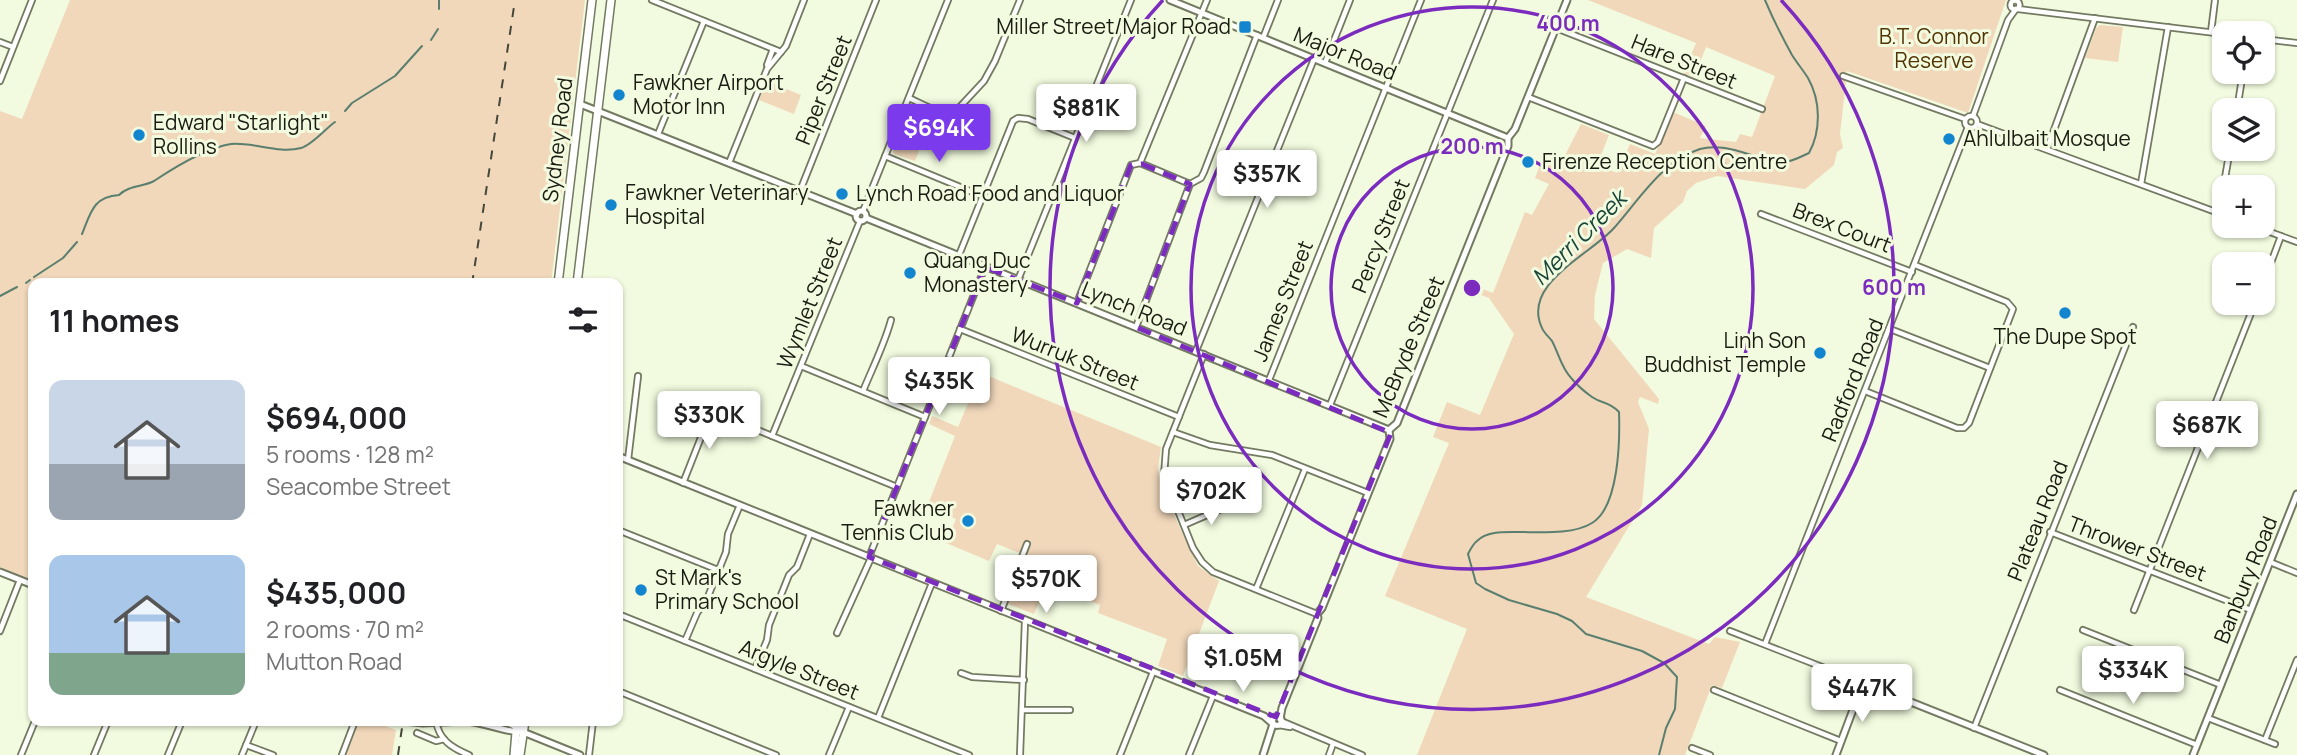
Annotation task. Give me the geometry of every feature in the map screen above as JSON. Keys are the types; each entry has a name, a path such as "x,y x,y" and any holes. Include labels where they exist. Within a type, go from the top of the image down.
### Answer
{"highway":[{"name":"Sydney Road","path":"559,278 592,0"},
{"name":"Sydney Road","path":"578,278 611,0"},
{"path":"514,755 518,728"},
{"path":"518,728 520,755"}],"street":[{"path":"0,81 32,0"},
{"path":"652,0 781,52"},
{"path":"767,69 786,46 804,0"},
{"name":"Piper Street","path":"800,191 876,0"},
{"name":"Wymlet Street","path":"772,436 948,0"},
{"path":"909,98 943,112 957,110 984,81 1020,0"},
{"path":"1018,280 1131,0"},
{"name":"Major Road","path":"1170,0 1508,138"},
{"path":"1140,163 1207,0"},
{"path":"1136,327 1190,184 1201,178 1204,172 1278,0"},
{"path":"1325,63 1350,0"},
{"name":"James Street","path":"1269,380 1421,0"},
{"name":"Percy Street","path":"1330,405 1493,0"},
{"name":"McBryde Street","path":"1263,755 1318,618 1317,614 1322,608 1390,439 1389,430 1397,423 1508,146 1508,138 1515,129 1567,0"},
{"path":"1843,76 1965,119 1973,116 2016,4 2095,18 2210,32 2215,0"},
{"path":"2047,149 2095,18"},
{"path":"658,134 704,21"},
{"path":"2141,184 2168,27"},
{"name":"Hare Street","path":"1556,28 1762,109"},
{"path":"2275,40 2297,43"},
{"path":"0,42 13,47"},
{"path":"729,163 773,49"},
{"path":"1196,351 1314,59"},
{"path":"1528,97 1653,146 1658,142 1684,78"},
{"name":"Lynch Road","path":"580,104 1389,430"},
{"path":"1973,116 1977,124"},
{"path":"959,255 1013,121 1018,118 1027,119 1074,138"},
{"path":"1965,119 1968,127 1977,124"},
{"path":"1977,124 2212,211"},
{"name":"Radford Road","path":"1765,644 1968,127"},
{"path":"885,156 982,196"},
{"path":"1077,303 1131,165 1140,163 1190,184"},
{"name":"Brex Court","path":"1761,214 1912,272"},
{"path":"2275,234 2297,242"},
{"path":"2275,252 2281,236"},
{"path":"1865,391 1957,428 1964,428 1969,423 2012,313 2011,307 2007,302 1915,265"},
{"path":"837,633 870,558 985,267"},
{"path":"2134,610 2250,315"},
{"path":"863,391 877,354 886,339 891,320"},
{"name":"Plateau Road","path":"1974,727 2133,327"},
{"name":"Wurruk Street","path":"960,329 1179,417"},
{"path":"1890,329 1990,368"},
{"path":"1204,354 1166,449 1164,475 1184,525 1202,562 1213,572 1317,614"},
{"path":"801,366 925,417"},
{"path":"628,460 638,376"},
{"path":"683,482 712,409 897,487"},
{"path":"1174,432 1210,445 1272,455 1368,493"},
{"path":"623,458 1362,755"},
{"path":"1256,589 1305,469"},
{"name":"Banbury Road","path":"2193,755 2297,494"},
{"path":"685,641 696,613 707,599 726,552 728,534 740,505"},
{"path":"1184,525 1228,506"},
{"path":"623,532 718,570"},
{"name":"Thrower Street","path":"2050,532 2251,610"},
{"path":"755,669 766,643 773,614 810,534"},
{"path":"1001,611 1027,544"},
{"path":"2270,562 2297,572"},
{"path":"0,572 28,583"},
{"path":"0,631 20,580"},
{"path":"878,718 932,583"},
{"name":"Argyle Street","path":"623,616 969,755"},
{"path":"1020,755 1025,621"},
{"path":"2083,630 2221,685"},
{"path":"1730,631 2044,755"},
{"path":"2265,740 2297,660"},
{"path":"1120,755 1153,672"},
{"path":"961,673 972,677 1024,680"},
{"path":"1836,755 1863,683"},
{"path":"1714,690 1841,741"},
{"path":"2060,690 2197,745"},
{"path":"623,693 776,755"},
{"path":"1189,755 1213,696"},
{"path":"830,755 849,707"},
{"path":"1022,710 1070,710"},
{"path":"2208,718 2275,744"},
{"path":"21,755 33,726"},
{"path":"94,755 106,726"},
{"path":"168,755 180,726"},
{"path":"242,755 254,726"},
{"path":"342,755 353,726"},
{"path":"439,726 442,737 456,753 469,755"},
{"path":"589,755 592,726"},
{"path":"518,728 580,755"},
{"path":"417,733 437,741 442,737"},
{"path":"1329,755 1333,744"},
{"path":"246,745 273,755"},
{"path":"1692,748 1710,755"}],"highlighted area":[{"path":"1142,164 1190,184 1136,327 1391,433 1276,717 869,557 985,267 1077,303 1131,165"}],"green space":[{"path":"70,0 585,0 552,278 28,278 28,578 0,567 0,111 22,119"},
{"name":"B.T. Connor Reserve","path":"1588,0 2006,0 1968,113 1847,71 1840,134 1843,148 1837,152 1834,165 1805,189 1717,176 1696,183 1687,191 1683,202 1654,228 1651,258 1627,249 1603,263 1595,295 1594,319 1659,399 1658,404 1640,397 1638,402 1649,429 1642,505 1586,597 1709,644 1715,637 1740,642 1722,688 1712,685 1685,755 1417,755 1467,629 1385,596 1449,443 1433,437 1447,402 1480,415 1514,334 1489,298 1460,287 1462,281 1493,293 1525,212 1532,215 1549,184 1535,178 1543,158 1560,165 1581,124 1609,135 1597,165 1617,173 1630,144 1655,154 1673,112 1706,126 1700,138 1736,142 1740,134 1752,137 1775,76 1706,47 1694,77 1683,73 1696,43"},
{"path":"2100,25 2123,27 2118,62 2085,58 2096,28"},
{"path":"767,81 801,95 794,114 759,100"},
{"path":"902,128 924,137 915,161 894,154"},
{"path":"981,373 1161,447 1158,468 1161,483 1179,526 1198,566 1219,581 1183,676 1158,666 1167,639 1098,613 1100,605 1047,583 1034,614 1008,604 1027,556 997,544 989,561 946,543 956,519 927,507 955,436 929,424 932,416 958,427"},
{"path":"356,726 385,726 396,730 392,755 346,755"}],"waterway":[{"path":"439,0 439,9"},
{"name":"Merri Creek","path":"1659,755 1666,728 1675,709 1677,677 1664,663 1642,651 1586,634 1572,621 1557,614 1509,600 1485,589 1476,583 1468,554 1476,542 1491,534 1556,532 1584,527 1601,515 1613,488 1618,455 1619,412 1592,397 1574,381 1543,330 1538,312 1541,298 1549,284 1614,228 1663,172 1686,155 1710,147 1731,149 1784,162 1809,153 1817,126 1815,96 1808,78 1792,55 1765,0"},
{"path":"431,40 438,29"},
{"path":"345,111 352,103 395,76 422,46"},
{"path":"82,234 98,202 154,181 201,154 231,144 284,150 301,148 335,122"},
{"path":"34,277 63,258 77,242"},
{"path":"0,296 17,287"}],"railway":[{"path":"473,278 515,0"},
{"path":"398,755 402,726"}],"place":[{"name":"Miller Street/Major Road","path":"1245,27"},
{"name":"Fawkner Airport Motor Inn","path":"619,95"},
{"name":"Edward \"Starlight\" Rollins","path":"139,135"},
{"name":"Ahlulbait Mosque","path":"1949,139"},
{"name":"Firenze Reception Centre","path":"1528,162"},
{"name":"Lynch Road Food and Liquor","path":"842,194"},
{"name":"Fawkner Veterinary Hospital","path":"611,205"},
{"name":"Quang Duc Monastery","path":"910,273"},
{"name":"The Dupe Spot","path":"2065,313"},
{"name":"Linh Son Buddhist Temple","path":"1820,353"},
{"name":"Fawkner Tennis Club","path":"968,521"},
{"name":"St Mark's Primary School","path":"641,590"}]}
